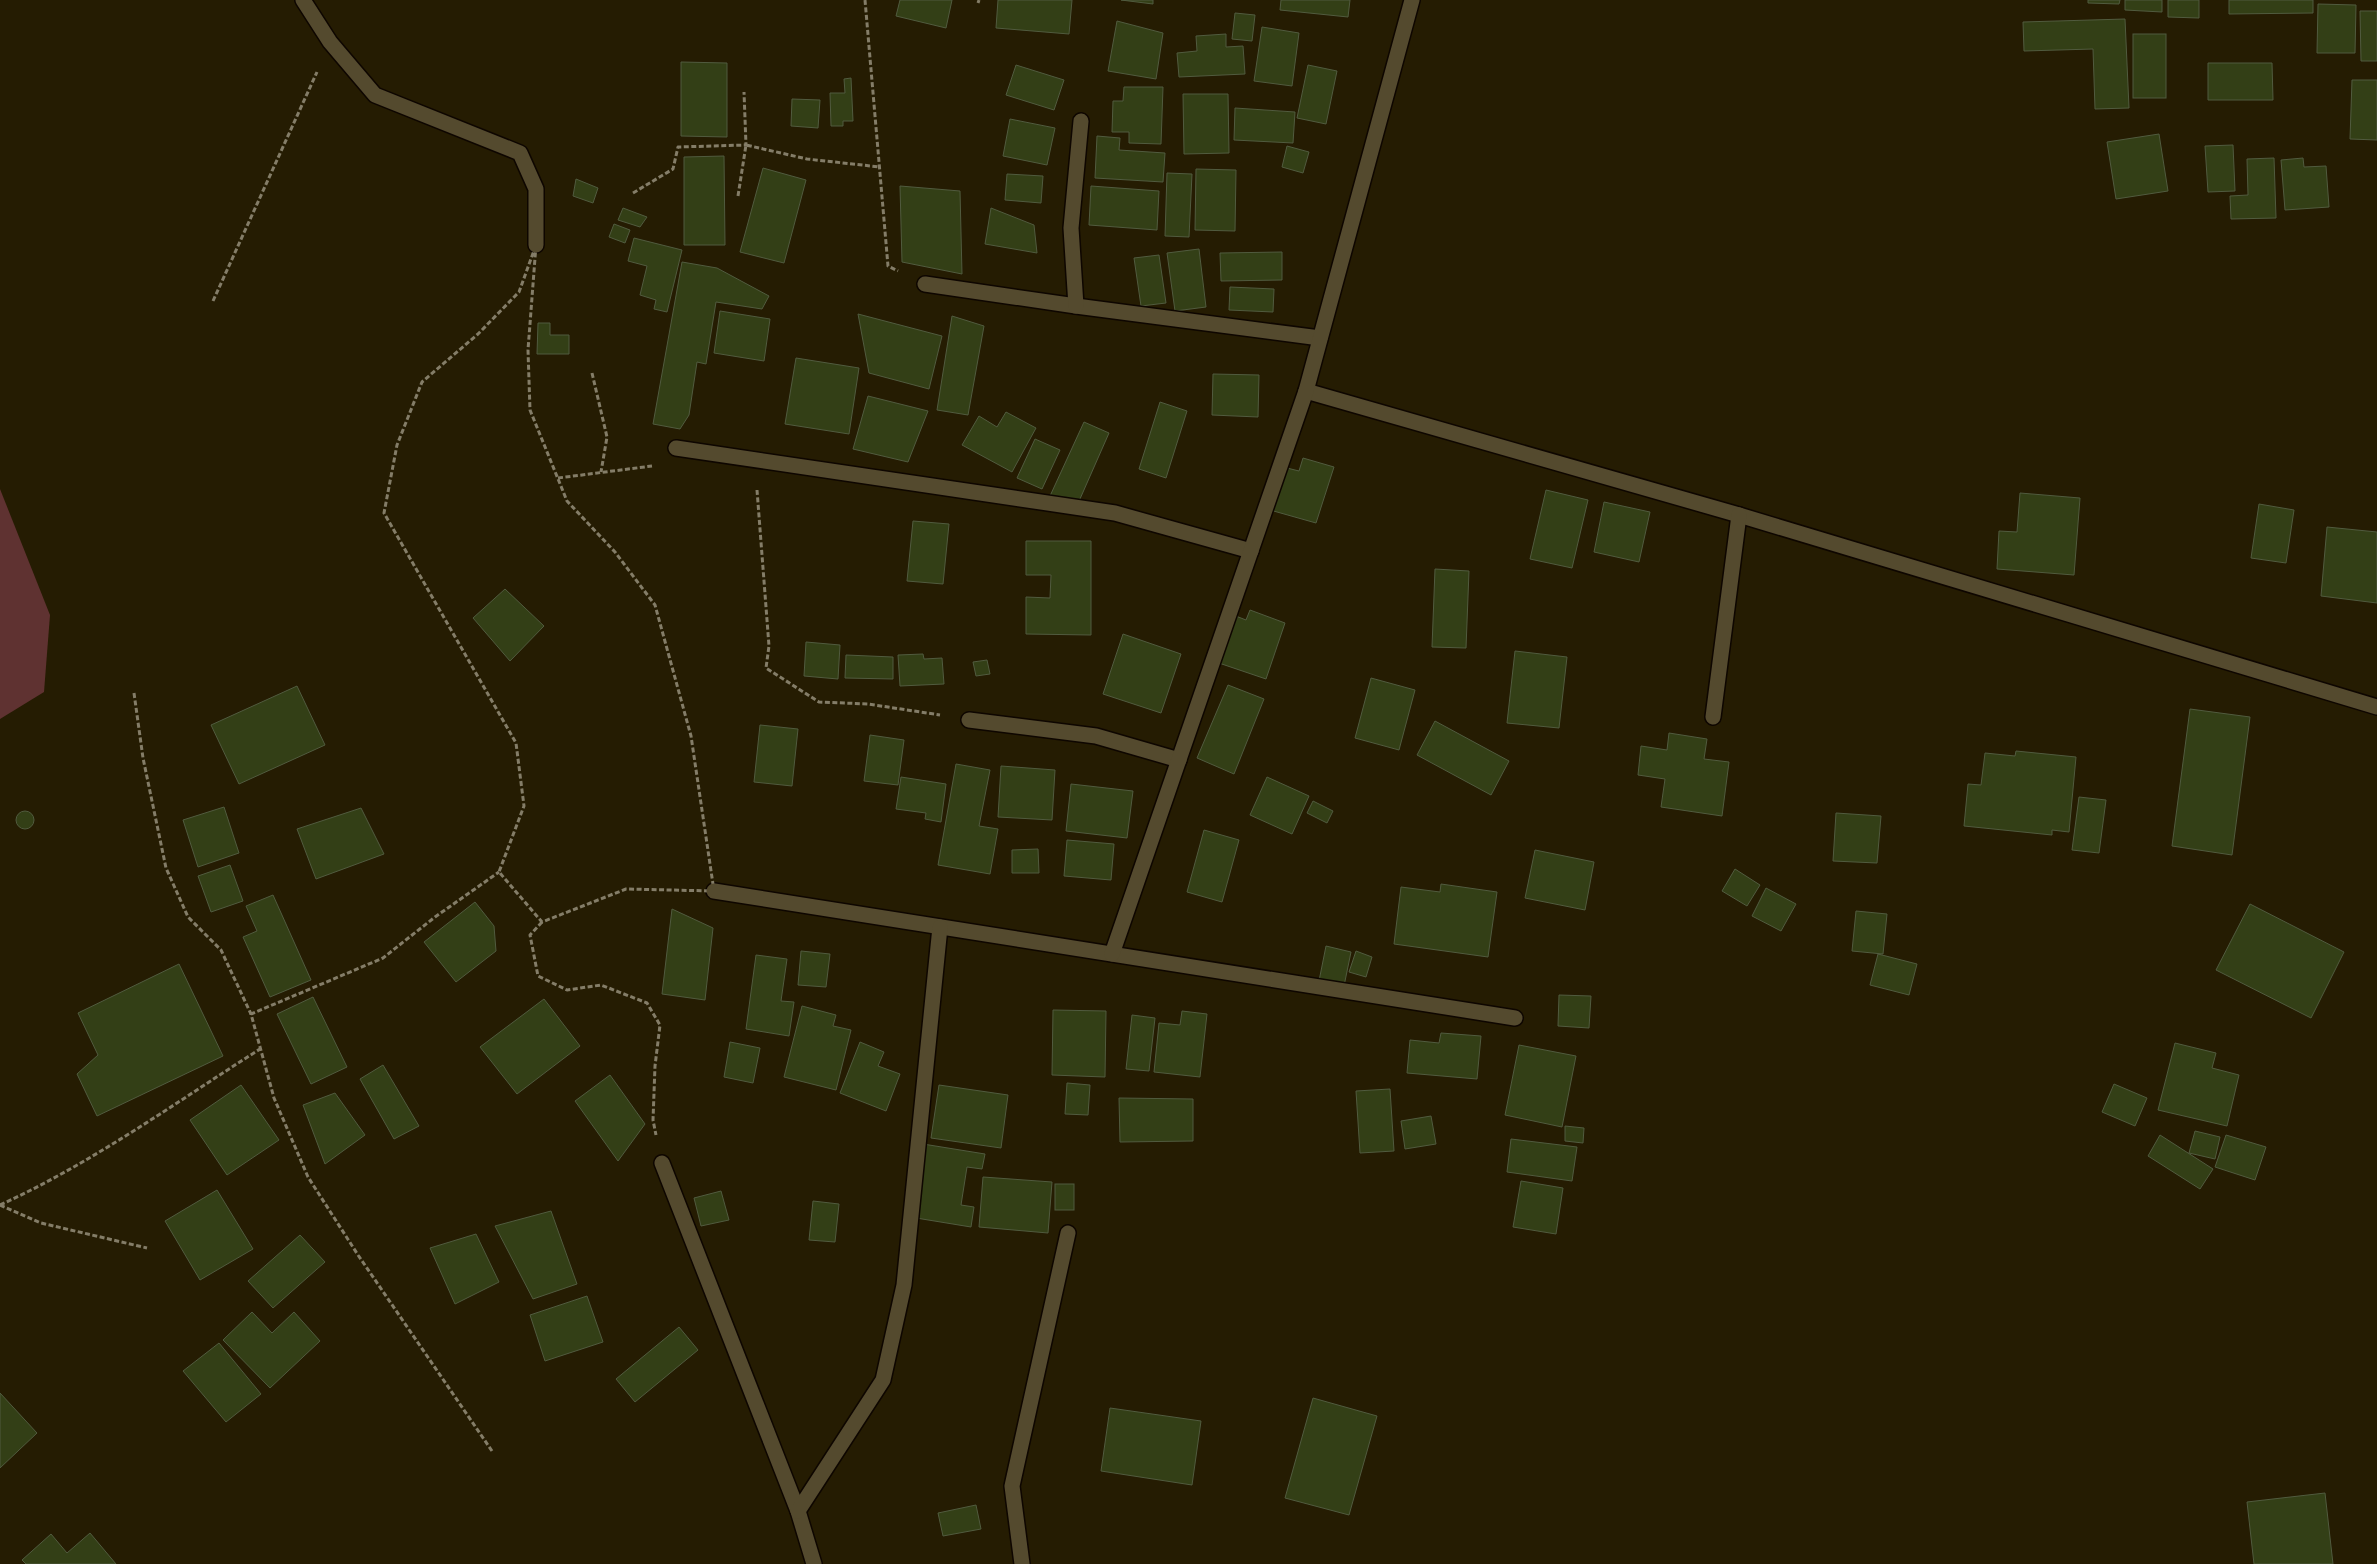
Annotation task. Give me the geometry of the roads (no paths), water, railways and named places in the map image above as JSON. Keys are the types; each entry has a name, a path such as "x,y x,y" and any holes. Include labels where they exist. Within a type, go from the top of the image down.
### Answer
{"street":[{"path":"303,0 330,42 375,95 520,153 536,189 536,245"},
{"path":"1112,954 1306,391 1412,0"},
{"path":"1076,306 1071,228 1081,121"},
{"path":"925,284 1320,338"},
{"path":"1306,391 1739,515 2377,707"},
{"path":"676,448 1115,513 1251,551"},
{"path":"1713,717 1739,515"},
{"path":"969,720 1096,736 1179,760"},
{"path":"714,891 1515,1018"},
{"path":"798,1512 884,1380 904,1285 940,927"},
{"path":"662,1162 798,1512 814,1564"},
{"path":"1022,1564 1012,1486 1068,1233"}]}
